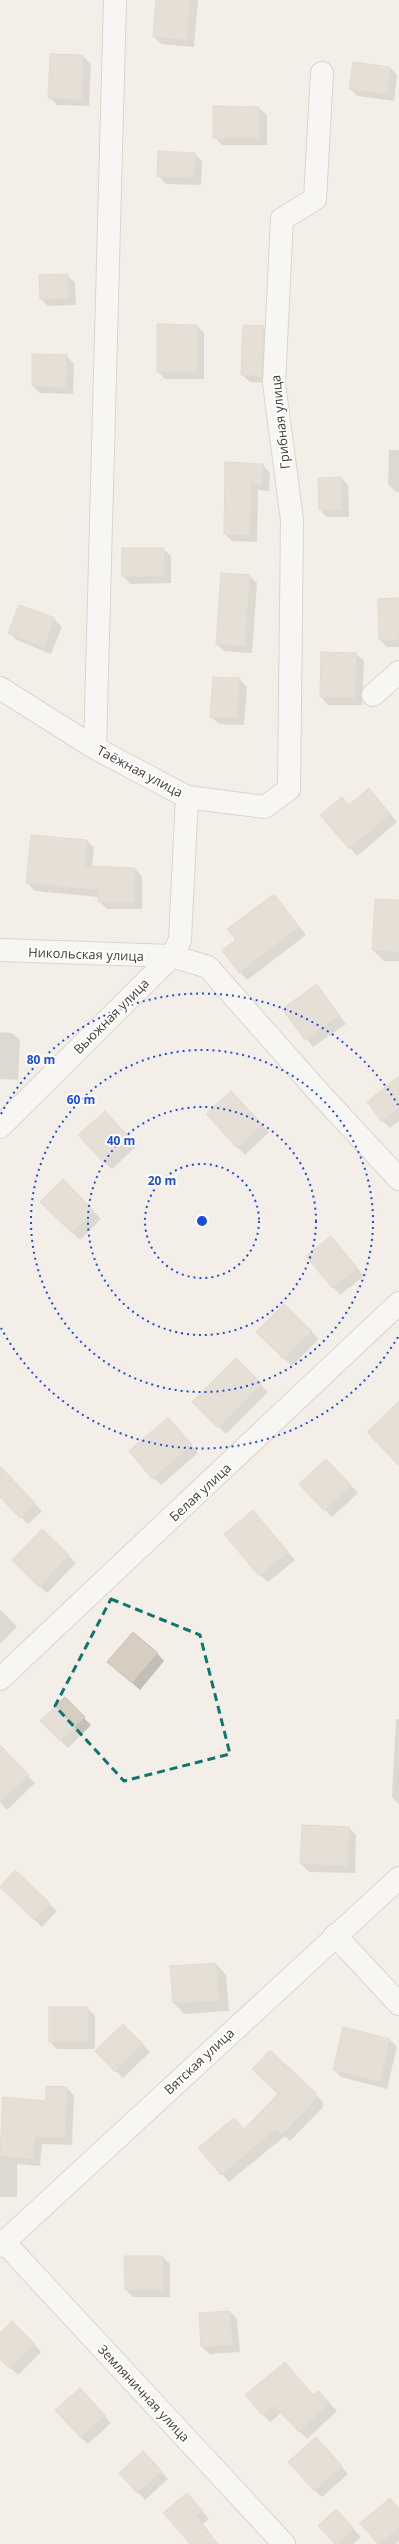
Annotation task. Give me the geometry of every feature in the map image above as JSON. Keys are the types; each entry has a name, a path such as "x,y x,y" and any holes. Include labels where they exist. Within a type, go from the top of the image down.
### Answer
{"street":[{"path":"95,748 115,0"},
{"name":"Грибная улица","path":"289,788 292,520 274,375 282,219 315,198 322,73"},
{"path":"373,695 399,672"},
{"name":"Таёжная улица","path":"0,688 95,748 187,797 265,807 289,788"},
{"path":"172,956 180,940 187,797"},
{"name":"Никольская улица","path":"0,950 172,956 208,967 322,1096 399,1179"},
{"name":"Вьюжная улица","path":"0,1127 172,956"},
{"name":"Белая улица","path":"0,1679 399,1303"},
{"name":"Вятская улица","path":"2,2244 335,1935 399,1878"},
{"path":"335,1935 399,2004"},
{"name":"Земляничная улица","path":"2,2244 284,2544"}],"highlighted area":[{"path":"111,1599 200,1635 230,1754 124,1781 55,1706"}],"building":[{"path":"156,0 190,0 187,40 153,37"},
{"path":"50,54 83,55 82,99 48,98"},
{"path":"353,62 390,67 387,94 349,89"},
{"path":"213,106 259,107 259,138 213,138"},
{"path":"158,151 195,153 194,178 157,177"},
{"path":"68,274 69,298 40,299 39,275"},
{"path":"157,324 197,325 197,372 157,372"},
{"path":"243,325 264,326 262,376 241,375"},
{"path":"32,354 67,355 66,387 32,386"},
{"path":"225,462 263,464 262,484 251,483 250,535 224,534"},
{"path":"341,477 342,510 319,510 318,478"},
{"path":"122,548 164,548 164,576 122,576"},
{"path":"221,573 250,575 245,646 216,644"},
{"path":"399,598 399,640 379,640 378,599"},
{"path":"19,605 55,618 44,647 8,633"},
{"path":"321,652 357,653 355,698 320,697"},
{"path":"213,677 240,678 237,718 210,717"},
{"path":"369,788 390,814 349,849 320,815 342,797 349,805"},
{"path":"31,835 87,840 85,866 135,868 134,902 98,902 98,890 26,883"},
{"path":"274,894 299,927 239,973 222,950 236,940 227,929"},
{"path":"375,899 399,900 399,952 372,950"},
{"path":"317,984 339,1016 305,1040 282,1009"},
{"path":"399,1076 399,1108 382,1122 367,1102"},
{"path":"231,1091 262,1124 237,1148 206,1114"},
{"path":"105,1111 130,1138 104,1163 78,1135"},
{"path":"63,1179 94,1211 72,1233 40,1202"},
{"path":"331,1236 357,1268 332,1288 306,1256"},
{"path":"284,1304 312,1331 284,1359 256,1332"},
{"path":"236,1358 262,1384 218,1428 192,1402"},
{"path":"399,1401 399,1466 367,1432"},
{"path":"168,1417 192,1445 152,1479 129,1451"},
{"path":"326,1459 351,1485 324,1511 299,1484"},
{"path":"0,1466 35,1503 20,1518 0,1497"},
{"path":"253,1510 288,1552 259,1576 224,1534"},
{"path":"42,1529 69,1555 39,1587 12,1560"},
{"path":"133,1632 158,1653 132,1683 107,1662"},
{"path":"65,1697 85,1717 60,1741 40,1721"},
{"path":"0,1745 29,1775 0,1802"},
{"path":"302,1825 349,1827 348,1866 300,1864"},
{"path":"15,1870 50,1903 34,1920 0,1887"},
{"path":"216,1963 219,2001 173,2003 170,1966"},
{"path":"49,2007 88,2007 88,2042 49,2042"},
{"path":"123,2024 143,2044 115,2072 95,2051"},
{"path":"343,2027 390,2039 380,2082 333,2070"},
{"path":"270,2050 316,2093 316,2099 282,2135 276,2129 221,2175 198,2148 234,2118 244,2129 278,2094 252,2069"},
{"path":"46,2086 67,2087 65,2138 35,2137 33,2159 0,2156 3,2097 46,2101"},
{"path":"124,2256 163,2256 163,2290 125,2290"},
{"path":"230,2311 233,2345 201,2347 199,2313"},
{"path":"12,2321 35,2344 10,2369 0,2359 0,2333"},
{"path":"285,2362 313,2395 318,2390 330,2403 299,2432 274,2406 262,2415 245,2395"},
{"path":"80,2388 105,2415 80,2437 55,2410"},
{"path":"316,2437 342,2466 314,2491 288,2462"},
{"path":"143,2451 162,2471 137,2493 119,2473"},
{"path":"187,2493 203,2511 196,2516 217,2544 190,2544 163,2513"},
{"path":"390,2498 399,2509 399,2528 378,2544 360,2523"},
{"path":"336,2509 354,2529 338,2544 335,2544 318,2526"}]}
